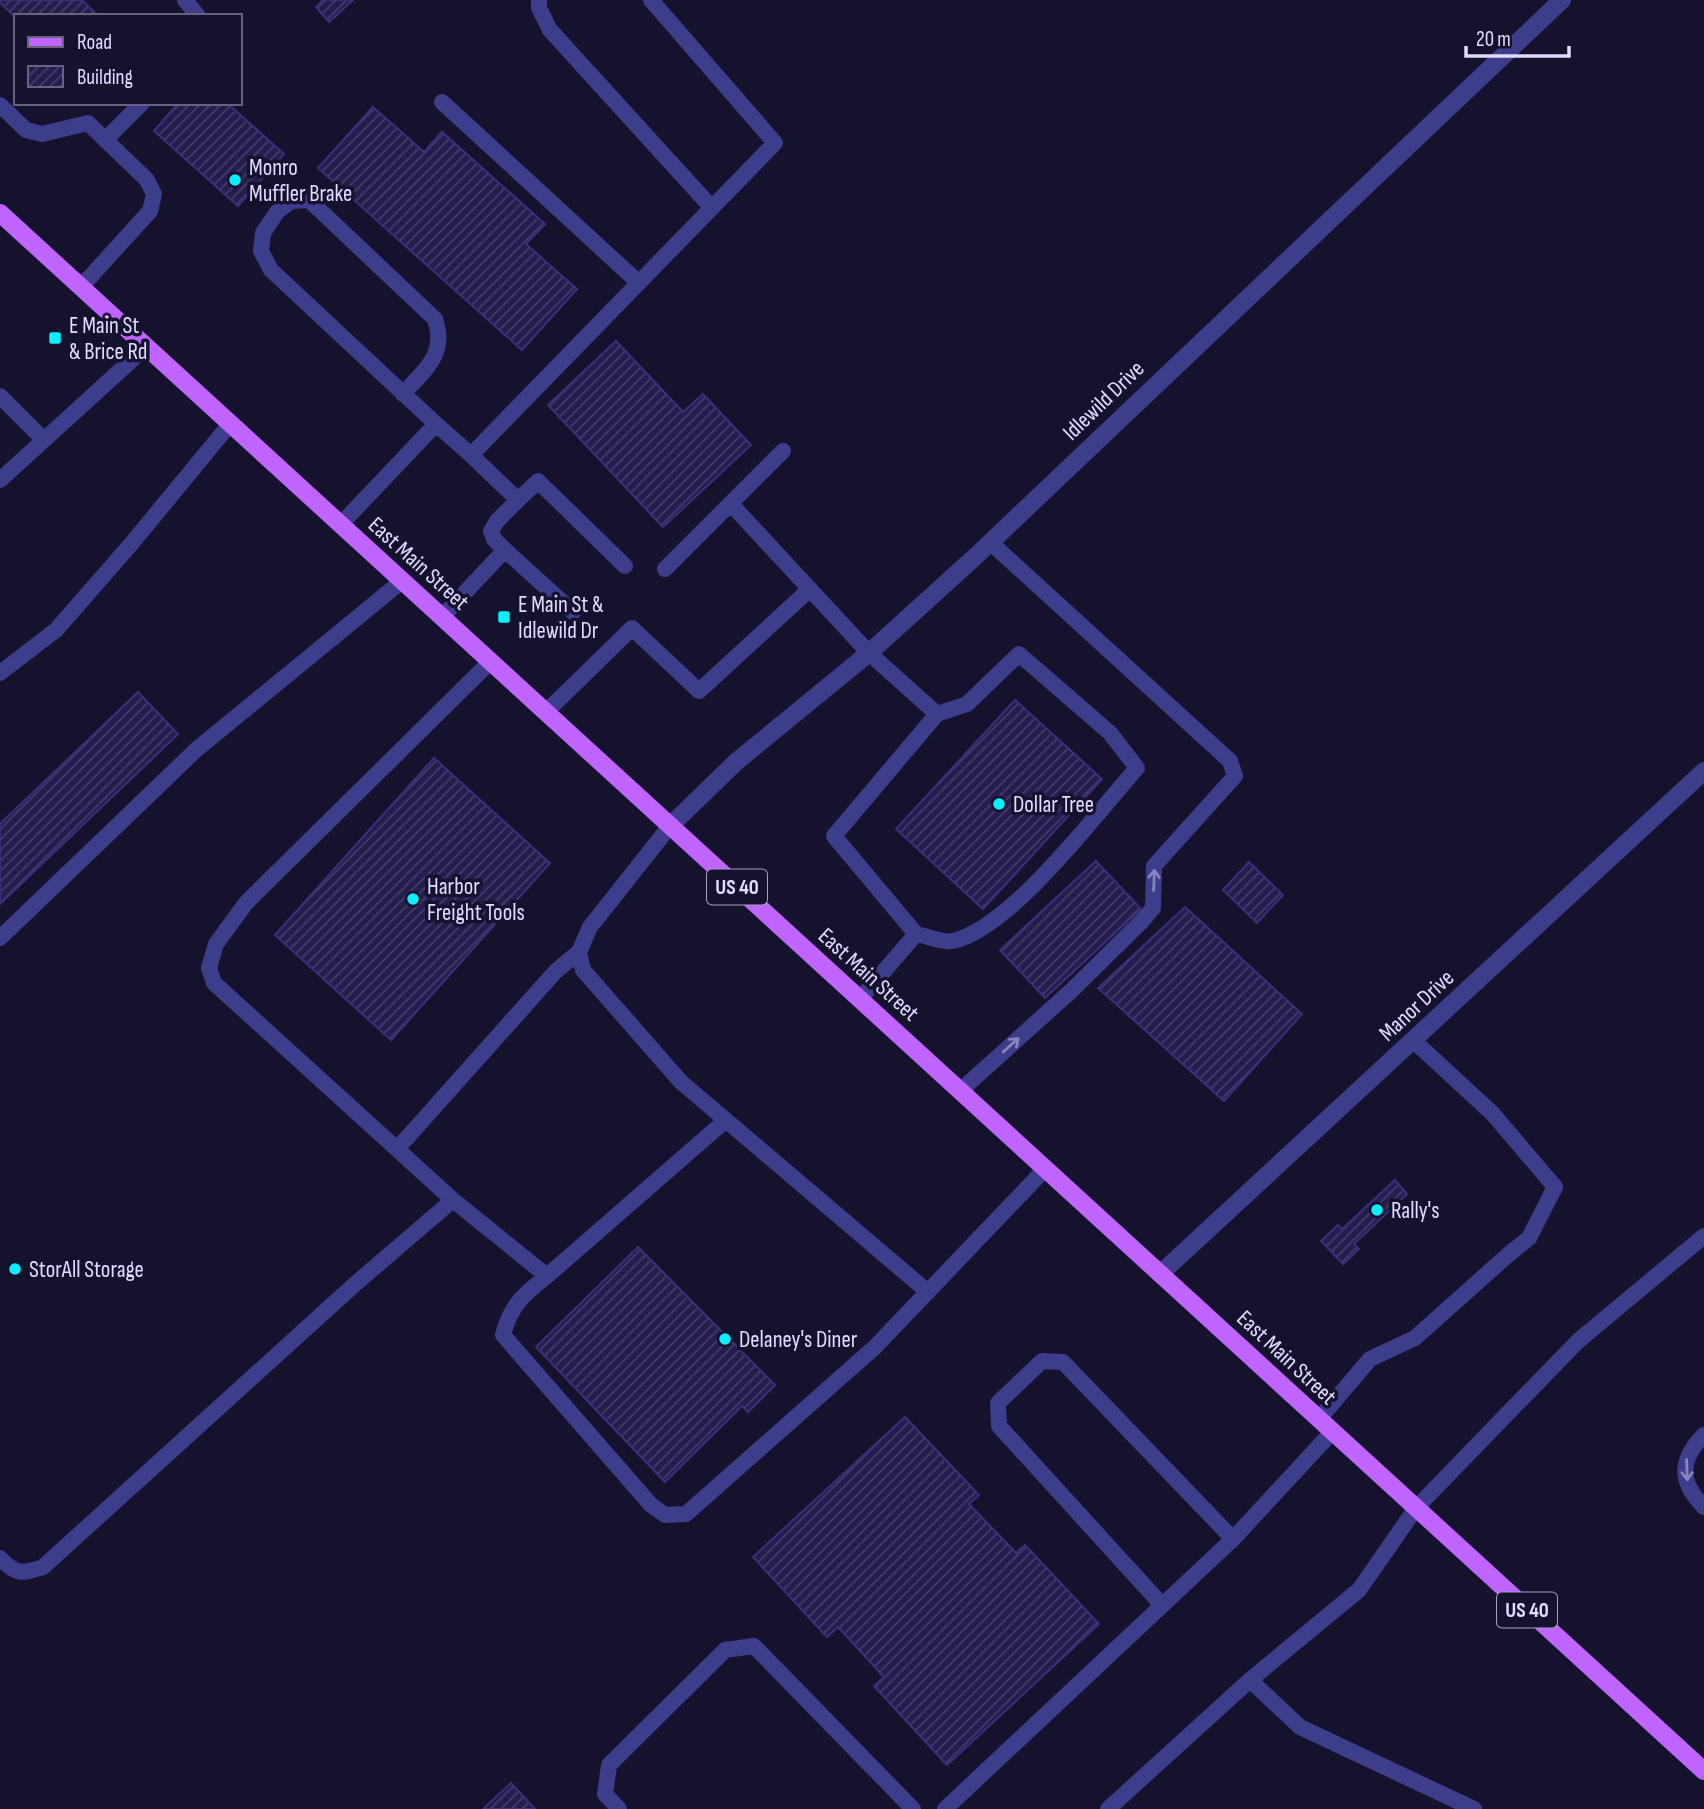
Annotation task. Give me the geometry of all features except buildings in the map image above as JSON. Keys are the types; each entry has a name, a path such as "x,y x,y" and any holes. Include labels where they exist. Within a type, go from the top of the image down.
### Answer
{"main road":[{"name":"East Main Street","path":"0,214 1704,1771"}],"street":[{"name":"Idlewild Drive","path":"670,826 736,762 869,653 990,542 1562,0"},
{"name":"Manor Drive","path":"1160,1274 1704,771"}],"lane":[{"path":"185,0 196,14"},
{"path":"539,0 539,8 550,30 712,208"},
{"path":"471,456 775,143 651,0"},
{"path":"442,102 639,283"},
{"path":"0,105 26,130 41,134 88,123 147,180 154,194 150,211 81,287"},
{"path":"105,140 140,105"},
{"path":"404,394 436,357 440,335 435,319 309,200 291,201 277,212 263,233 261,251 271,270 436,424 518,500"},
{"path":"0,480 146,346"},
{"path":"0,396 44,440"},
{"path":"0,673 56,630 230,424"},
{"path":"341,524 436,424"},
{"path":"665,569 783,451"},
{"path":"573,612 505,550 494,539 491,531 497,521 538,481 625,566"},
{"path":"730,504 869,653 937,714"},
{"path":"960,1091 1142,921 1153,908 1154,866 1235,776 1230,761 990,542"},
{"path":"442,617 505,550"},
{"path":"0,938 197,749 402,580"},
{"path":"545,712 632,628 699,691 810,589"},
{"path":"1019,654 1110,733 1137,768 1028,893 984,927 952,941 916,934 834,836 937,714 967,704 1019,654"},
{"path":"490,662 246,903 216,944 209,968 214,983 453,1200 547,1276"},
{"path":"397,1149 556,971 579,952 590,927 670,826"},
{"path":"860,999 916,934"},
{"path":"579,952 583,970 681,1082 928,1292"},
{"path":"1319,1419 1370,1359 1415,1338 1529,1238 1555,1187 1493,1114 1414,1041"},
{"path":"726,1120 524,1294 507,1318 503,1335 651,1505 666,1515 686,1514 875,1347 1045,1169"},
{"path":"0,1558 9,1567 23,1573 43,1567 354,1285 453,1200"},
{"path":"1108,1809 1250,1680 1359,1590 1416,1508 1577,1341 1704,1237"},
{"path":"1163,1605 999,1426 998,1403 1042,1361 1063,1362 1233,1539"},
{"path":"945,1809 1233,1539 1332,1432"},
{"path":"1704,1435 1687,1456 1686,1480 1696,1499 1704,1507"},
{"path":"619,1809 605,1794 609,1765 725,1650 754,1646 913,1809"},
{"path":"1250,1680 1300,1727 1474,1809"}],"place":[{"name":"Monro Muffler Brake","path":"235,180"},
{"name":"E Main St & Brice Rd","path":"55,338"},
{"name":"E Main St & Idlewild Dr","path":"504,617"},
{"name":"Dollar Tree","path":"999,804"},
{"name":"Harbor Freight Tools","path":"413,899"},
{"name":"Rally's","path":"1377,1210"},
{"name":"StorAll Storage","path":"15,1269"},
{"name":"Delaney's Diner","path":"725,1339"}]}
